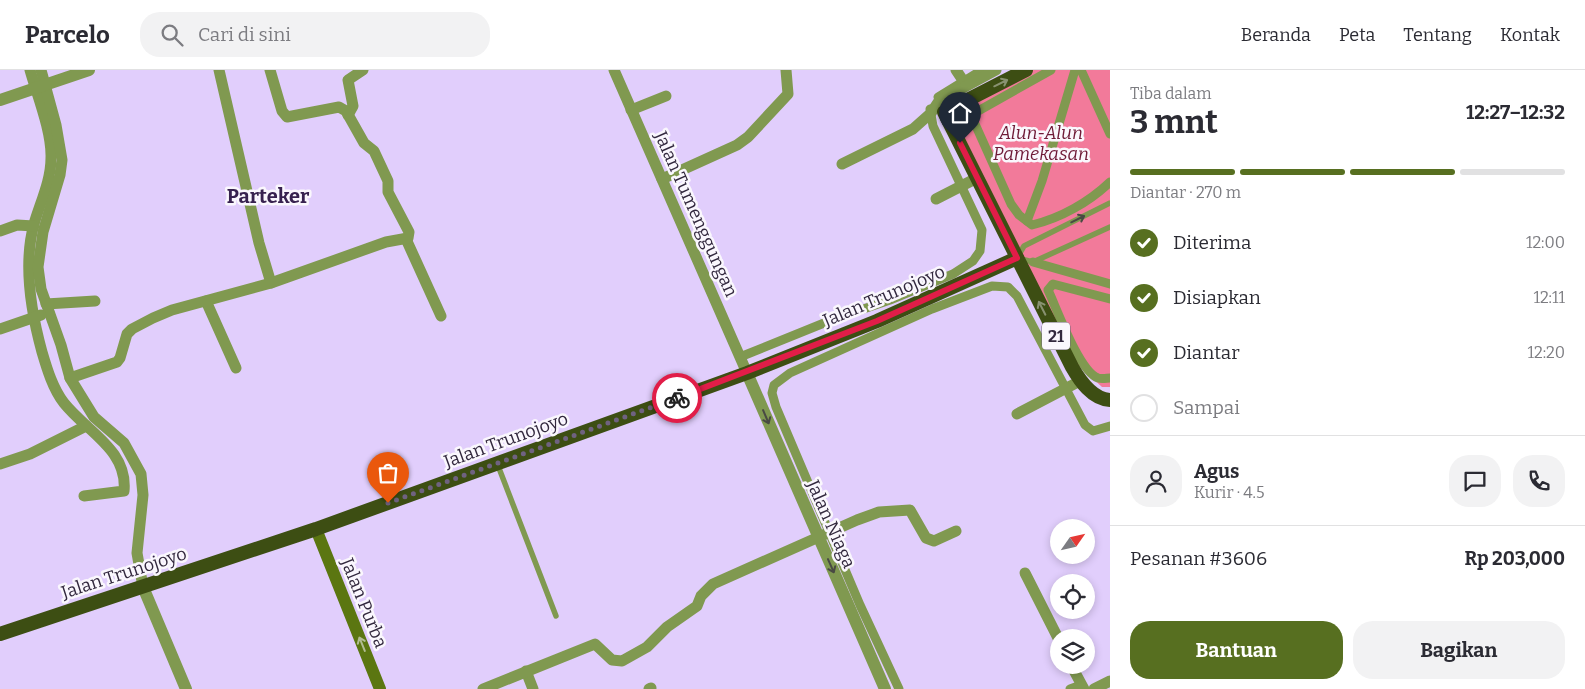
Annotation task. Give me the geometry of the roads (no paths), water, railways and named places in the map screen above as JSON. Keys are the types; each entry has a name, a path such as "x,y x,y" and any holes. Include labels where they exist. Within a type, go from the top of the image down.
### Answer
{"highway":[{"path":"938,109 1026,70"},
{"name":"21","path":"938,109 977,178 1080,381 1098,397 1110,400"},
{"name":"Jalan Trunojoyo","path":"0,634 316,530 747,373 877,321 1017,258"}],"main road":[{"name":"Jalan Purba","path":"316,530 380,689"}],"street":[{"path":"30,70 41,87 62,160 60,175 36,242 28,278 70,378 94,417 124,443 141,474 142,493 138,553 143,587 186,689"},
{"path":"41,70 41,87 51,156 50,171 34,226 43,312 42,351 56,389 65,404 118,458 123,474 124,491"},
{"path":"0,100 89,70"},
{"path":"219,70 257,233 271,283"},
{"path":"270,70 282,111 287,117 339,107 344,108 364,143 374,151 388,181 388,192 409,232 406,239 441,316"},
{"path":"348,115 353,106 348,80 363,70"},
{"name":"Jalan Tumenggungan","path":"614,70 747,373"},
{"path":"662,179 737,146 748,137 788,94 786,70"},
{"path":"956,70 964,83"},
{"path":"842,164 913,130 964,83 982,70"},
{"path":"964,83 996,70"},
{"path":"1051,70 971,115 1011,204 1032,225 1049,221 1097,194 1110,182"},
{"path":"1027,221 1042,181 1075,70"},
{"path":"1081,70 1110,134"},
{"path":"631,110 666,96"},
{"path":"740,357 834,319 907,293 953,274 973,261 980,251 982,230 933,126 938,109"},
{"path":"936,199 977,178"},
{"path":"0,231 17,225 34,226"},
{"path":"70,378 120,360 124,340 132,329 172,310 271,283 378,244 406,239"},
{"path":"1033,262 1110,284"},
{"path":"1110,299 1053,284 1048,290 1078,356 1093,374 1099,378 1110,378"},
{"path":"899,689 824,536 776,407 772,394 774,385 781,378 932,309 992,286 1008,287 1016,296 1085,425 1093,431 1110,426"},
{"path":"0,329 43,312 95,301"},
{"path":"206,301 236,368"},
{"name":"Jalan Niaga","path":"747,373 824,536 885,689"},
{"path":"1017,414 1080,381"},
{"path":"0,464 30,454 86,426"},
{"path":"84,496 124,491 142,493"},
{"path":"483,689 595,644 612,660 622,661 646,647 667,627 697,606 701,596 713,584 880,512 904,509 913,513 930,540 934,541 956,531"},
{"path":"1025,573 1053,629"},
{"path":"526,671 533,689"},
{"path":"1074,674 1078,688"},
{"path":"1094,689 1110,681"}],"lane":[{"path":"1110,204 1024,246 1017,258 1033,262 1110,226"},
{"path":"497,463 556,616"}],"district":[{"name":"Parteker","path":"268,196"}],"park label":[{"name":"Alun-Alun Pamekasan","path":"1041,143"}]}
